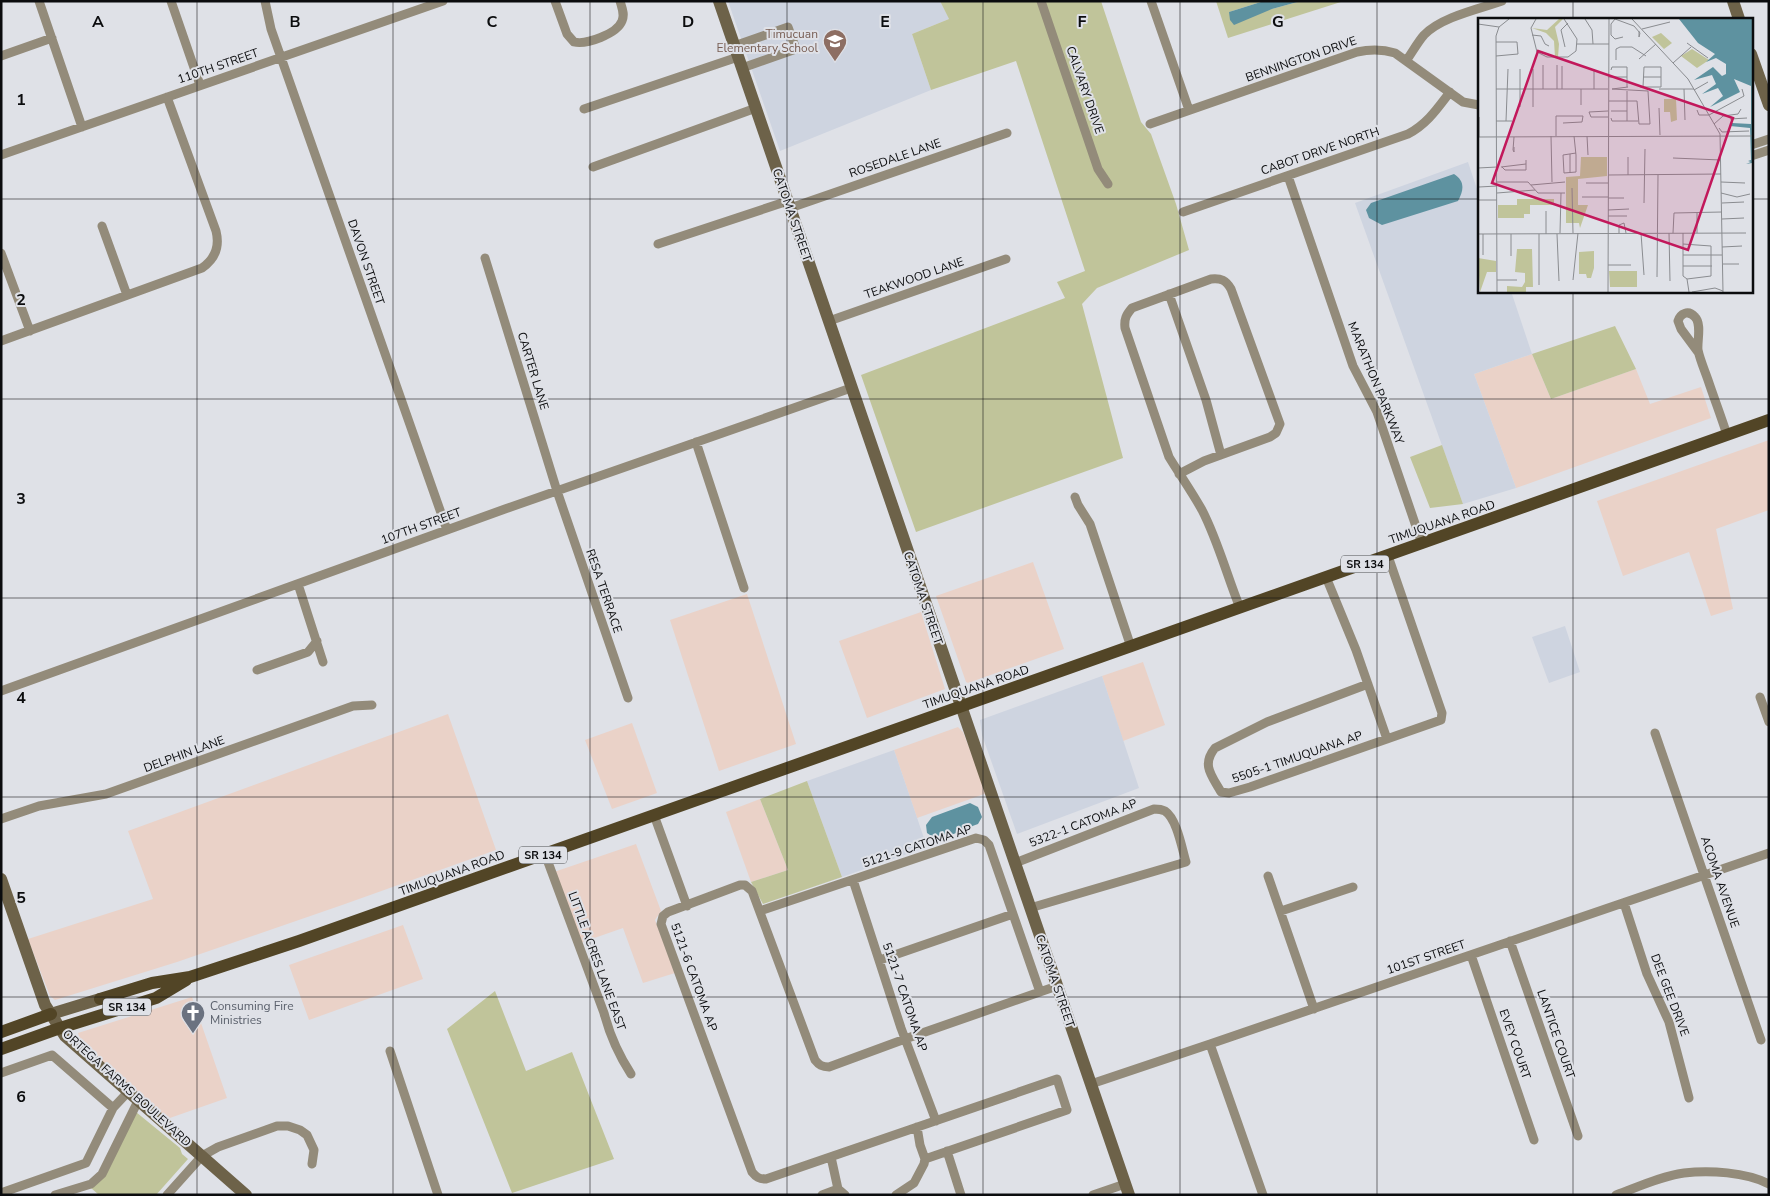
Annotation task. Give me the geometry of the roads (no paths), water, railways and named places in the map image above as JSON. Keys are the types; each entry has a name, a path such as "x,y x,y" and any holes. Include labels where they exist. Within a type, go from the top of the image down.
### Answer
{"main road":[{"name":"TIMUQUANA ROAD","path":"100,999 152,983 190,977 299,942 1769,420"},
{"name":"TIMUQUANA ROAD","path":"1,1049 60,1028 156,998 190,977"},
{"name":"TIMUQUANA ROAD","path":"1,1032 51,1014"}],"street":[{"path":"39,1 82,127"},
{"path":"171,1 200,85"},
{"name":"DAVON STREET","path":"265,1 280,57 447,530"},
{"name":"110TH STREET","path":"1,155 280,57 420,5 443,1"},
{"path":"555,1 569,38 580,44 588,43 618,27 623,13 620,1"},
{"name":"CATOMA STREET","path":"719,1 1127,1189"},
{"name":"CALVARY DRIVE","path":"1041,1 1098,169 1108,184"},
{"path":"1151,1 1189,110"},
{"path":"1406,61 1424,36 1434,27 1444,21 1502,1"},
{"path":"1733,1 1739,18"},
{"path":"584,109 738,57 796,49 788,27 738,57"},
{"path":"1,56 52,38"},
{"name":"BENNINGTON DRIVE","path":"1150,124 1357,52 1371,49 1395,53 1463,102 1478,106"},
{"path":"1752,57 1769,105"},
{"name":"CABOT DRIVE NORTH","path":"1183,212 1408,134 1430,120 1450,92"},
{"path":"1,341 202,268 215,255 218,246 216,231 167,97"},
{"path":"593,167 756,108"},
{"name":"ROSEDALE LANE","path":"658,244 789,205 1007,133"},
{"path":"1752,145 1769,139"},
{"path":"1752,156 1769,150"},
{"name":"MARATHON PARKWAY","path":"1288,176 1353,366 1377,412 1422,544"},
{"path":"102,226 127,295"},
{"path":"1,253 30,331"},
{"name":"CARTER LANE","path":"485,258 557,491"},
{"name":"TEAKWOOD LANE","path":"829,321 1006,259"},
{"path":"1179,474 1204,461 1270,436 1276,433 1280,424 1228,284 1218,278 1132,308 1126,315 1125,328 1169,457 1179,474 1202,511 1219,549 1227,576 1240,608"},
{"path":"1169,294 1206,400 1221,455"},
{"path":"1698,352 1727,435"},
{"name":"107TH STREET","path":"1,691 447,530 851,388"},
{"path":"696,442 744,588"},
{"name":"RESA TERRACE","path":"557,491 628,698"},
{"path":"1075,497 1090,524 1131,647"},
{"name":"5505-1 TIMUQUANA AP","path":"1368,684 1267,722 1215,748 1208,759 1210,772 1221,792 1229,794 1441,720 1442,717 1388,556"},
{"path":"1326,577 1368,684 1387,739"},
{"path":"298,584 323,662"},
{"path":"257,670 308,652 317,641"},
{"path":"1760,697 1769,722"},
{"name":"DELPHIN LANE","path":"1,819 39,806 106,794 353,706 372,706"},
{"name":"ACOMA AVENUE","path":"1655,733 1761,1040"},
{"name":"5322-1 CATOMA AP","path":"1015,863 1154,809 1162,810 1171,818 1182,846 1186,862 1030,908"},
{"path":"654,815 687,906"},
{"name":"5121-9 CATOMA AP","path":"760,911 976,838 984,840 989,845 1040,992"},
{"name":"101ST STREET","path":"1091,1084 1769,853"},
{"name":"LITTLE ACRES LANE EAST","path":"545,854 604,1013 610,1035 620,1058 631,1074"},
{"path":"1268,876 1314,1009"},
{"name":"ORTEGA FARMS BOULEVARD","path":"1,880 45,1005 65,1036 246,1195"},
{"name":"5121-7 CATOMA AP","path":"853,880 906,1039 936,1120"},
{"name":"5121-6 CATOMA AP","path":"947,1151 1067,1110 1057,1079 766,1179 755,1176 661,924 663,916 668,912 740,885 745,885 752,891 815,1060 824,1067 829,1067 1057,986"},
{"path":"1281,911 1352,887"},
{"name":"DEE GEE DRIVE","path":"1624,903 1647,974 1669,1022 1689,1098"},
{"path":"880,960 1013,914"},
{"name":"LANTICE COURT","path":"1510,941 1578,1136"},
{"name":"EVEY COURT","path":"1472,955 1534,1140"},
{"name":"TIMUQUANA ROAD","path":"51,1014 100,999"},
{"path":"1210,1044 1263,1195"},
{"path":"390,1051 438,1195"},
{"path":"1,1073 52,1055 114,1108"},
{"path":"1,1193 86,1162 114,1108 128,1092"},
{"path":"55,1195 91,1184 102,1174 138,1101"},
{"path":"167,1195 202,1156 218,1147 278,1126 288,1126 300,1130 307,1135 314,1150 312,1164"},
{"path":"896,1195 914,1183 920,1174 924,1159 917,1127"},
{"path":"924,1159 947,1151 961,1195"},
{"path":"822,1195 842,1192 835,1175 831,1157"},
{"path":"1616,1195 1683,1173 1738,1174 1757,1178 1769,1184"},
{"path":"1093,1195 1127,1189"}],"water":[{"path":"1264,1 1301,1 1272,9 1234,25 1230,20 1229,12"},
{"path":"1454,174 1462,183 1458,201 1382,225 1369,218 1366,210 1371,203"},
{"path":"970,803 978,807 982,817 978,824 945,836 932,836 927,833 926,825 932,817"}],"place":[{"name":"Timucuan Elementary School","path":"835,62"},
{"name":"Consuming Fire Ministries","path":"193,1034"}]}
